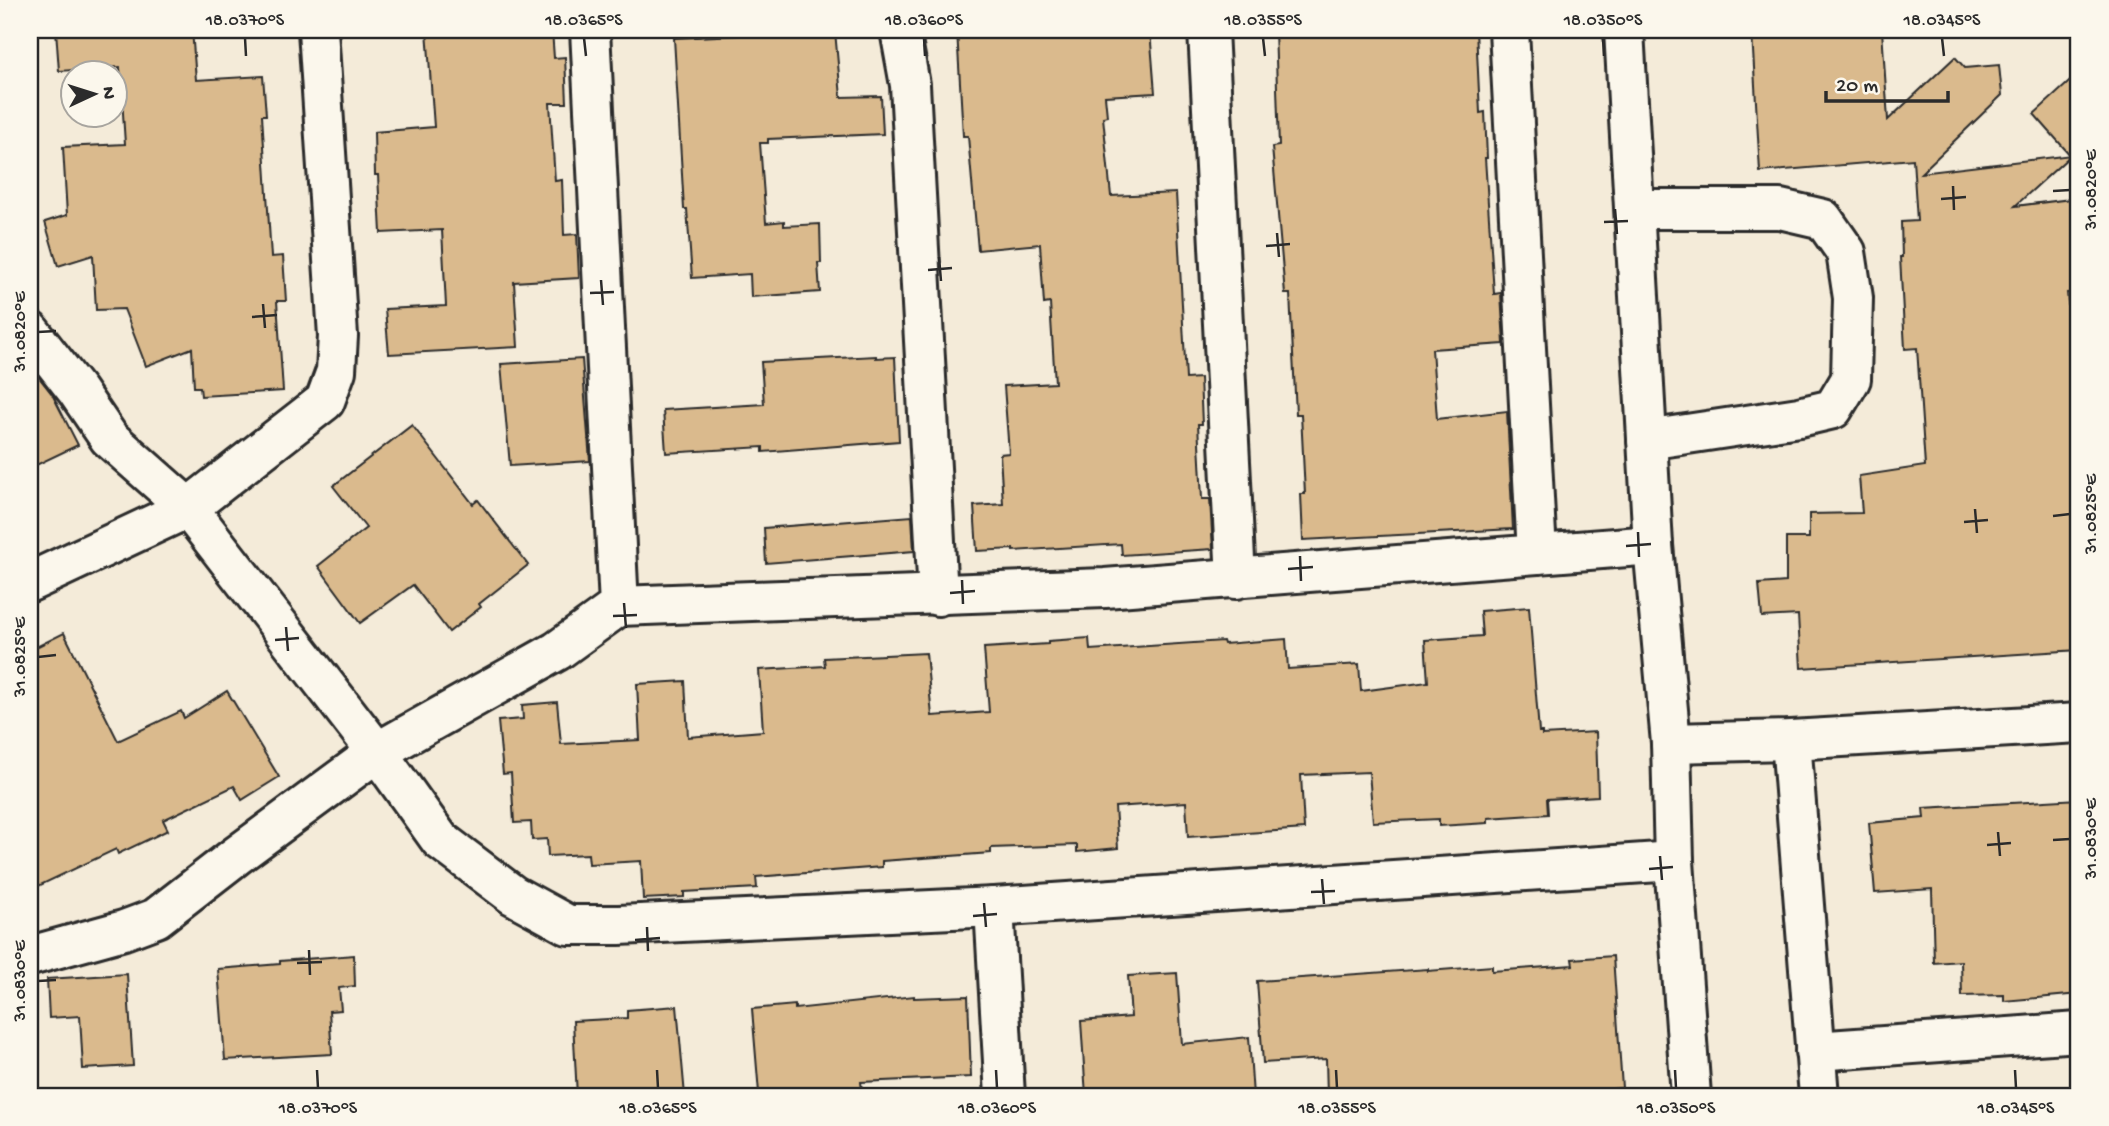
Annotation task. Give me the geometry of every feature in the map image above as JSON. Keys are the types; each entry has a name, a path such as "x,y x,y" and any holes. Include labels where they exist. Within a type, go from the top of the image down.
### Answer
{"street":[{"path":"30,582 188,508 325,401 336,371 338,336 318,30"},
{"path":"590,30 619,606"},
{"path":"900,30 909,85 938,596"},
{"path":"1208,30 1236,579"},
{"path":"1509,30 1537,554"},
{"path":"1624,30 1653,545 1671,743 1674,861 1690,1096"},
{"path":"1634,209 1780,209 1823,219 1846,252 1853,298 1851,379 1833,409 1798,417 1647,440"},
{"path":"30,331 77,391 109,438 188,508 377,752 440,840 513,895 568,925 619,925 994,907 1674,861"},
{"path":"30,956 124,930 156,918 377,752 557,651 619,606 1105,588 1653,545"},
{"path":"1671,743 1791,740 2079,723"},
{"path":"1791,740 1819,1096"},
{"path":"994,907 1005,1096"},
{"path":"1815,1051 2079,1032"}],"building":[{"path":"56,30 192,30 196,80 263,76 266,115 262,115 271,257 283,256 286,301 277,301 283,391 201,396 200,387 194,387 192,348 146,366 124,309 96,310 93,255 58,266 45,222 67,215 63,147 125,144 124,130 130,130 130,60 60,60 59,71"},
{"path":"427,30 552,30 554,58 565,57 567,103 550,103 555,181 562,180 564,235 577,234 579,278 514,282 518,347 389,354 385,309 446,306 442,230 381,233 378,175 375,175 374,132 434,127"},
{"path":"957,30 1150,30 1155,93 1105,96 1107,116 1103,117 1111,196 1176,193 1186,379 1200,378 1202,424 1198,424 1202,499 1210,499 1213,549 1122,555 1121,544 977,551 974,506 1003,504 1000,454 1009,453 1004,386 1055,383 1050,303 1044,304 1040,244 978,250 968,136 963,136"},
{"path":"1275,30 1476,30 1480,113 1485,112 1485,158 1494,294 1501,293 1504,344 1432,349 1437,419 1507,411 1513,529 1303,540 1301,494 1305,494 1301,414 1296,414 1290,294 1285,294 1272,147 1279,146"},
{"path":"1777,30 1882,30 1888,120 1955,57 1965,68 1999,65 2002,95 1921,173 2071,155 2015,206 2079,198 2079,292 2067,293 2079,411 2079,650 1801,668 1798,615 1762,617 1759,584 1786,582 1786,538 1809,538 1809,514 1862,513 1859,476 1925,466 1917,348 1905,349 1900,257 1901,222 1917,221 1913,159 1760,172 1752,33"},
{"path":"835,31 841,97 881,96 883,134 768,139 768,143 760,143 766,223 784,221 784,226 820,224 820,292 751,297 750,274 692,278 687,209 684,209 674,38 762,34 762,37"},
{"path":"2079,73 2079,165 2034,114"},
{"path":"895,357 899,441 763,452 763,447 666,453 663,410 764,404 761,362"},
{"path":"582,359 590,461 510,466 501,364"},
{"path":"30,366 52,394 78,445 30,468"},
{"path":"412,425 473,504 478,500 528,565 449,632 413,585 360,623 318,566 366,528 333,486"},
{"path":"912,516 914,551 766,563 764,528"},
{"path":"1529,607 1539,732 1542,732 1542,735 1596,732 1598,796 1547,799 1548,814 1488,818 1488,823 1439,826 1439,819 1373,822 1369,772 1301,775 1304,829 1188,837 1186,802 1115,807 1118,848 1077,852 1077,845 991,848 991,853 882,861 882,867 756,877 757,888 684,892 684,897 643,899 641,861 589,864 588,854 548,856 547,839 532,840 531,822 514,823 511,773 503,774 498,721 523,719 522,705 557,702 561,744 640,740 637,684 685,681 688,737 763,731 759,670 825,666 824,658 926,653 932,716 989,712 984,648 1089,638 1090,650 1286,639 1288,669 1359,664 1361,691 1428,682 1425,640 1482,636 1480,611"},
{"path":"64,633 118,741 181,711 184,718 227,691 279,777 242,800 234,786 163,820 168,830 118,854 116,849 30,890 30,650"},
{"path":"2079,799 2079,994 2004,1001 2004,995 1962,996 1961,961 1934,963 1932,889 1875,893 1869,823 1924,818 1923,808"},
{"path":"354,955 355,986 339,988 341,1010 329,1011 332,1054 225,1060 218,969"},
{"path":"1613,956 1622,1088 1564,1096 1327,1096 1326,1059 1263,1063 1257,981 1492,966 1492,971 1573,965 1572,959"},
{"path":"1177,973 1182,1044 1249,1037 1253,1096 1086,1096 1081,1021 1131,1017 1128,976"},
{"path":"127,974 133,1066 83,1069 80,1016 49,1018 47,979"},
{"path":"914,996 968,996 971,1077 861,1082 862,1090 818,1094 817,1088 759,1093 752,1009 795,1005 795,1009"},
{"path":"677,1006 685,1096 577,1096 573,1021 627,1018 627,1010"}]}
